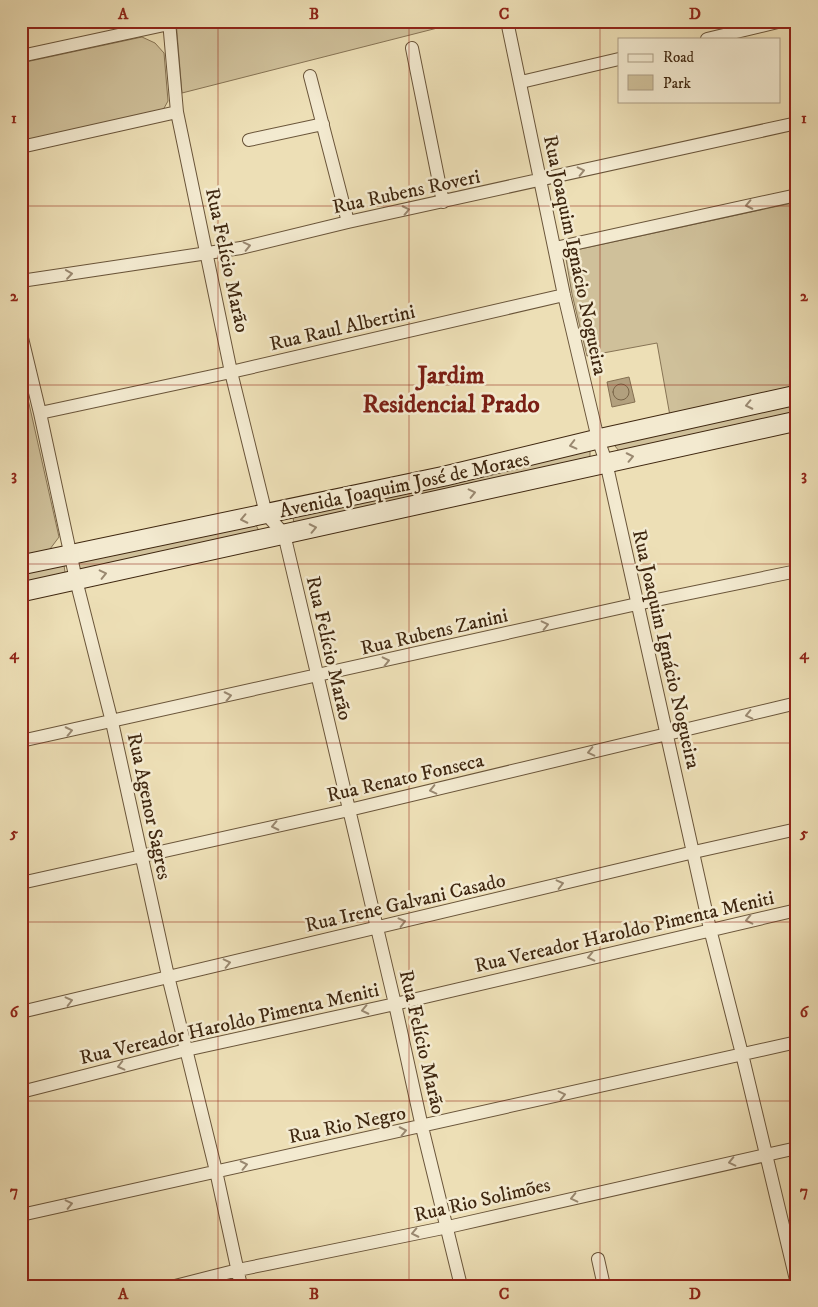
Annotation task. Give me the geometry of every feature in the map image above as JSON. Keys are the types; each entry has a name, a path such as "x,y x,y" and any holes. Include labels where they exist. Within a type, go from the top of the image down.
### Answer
{"street":[{"name":"Rua Joaquim Ignácio Nogueira","path":"508,21 539,181 564,296 598,439 606,462 710,929 797,1284"},
{"path":"710,38 782,21"},
{"path":"21,56 169,23"},
{"name":"Rua Felício Marão","path":"169,23 177,112 208,253 231,372 266,514 284,534 378,928 422,1127 461,1286"},
{"path":"412,48 443,202"},
{"path":"521,82 618,59"},
{"path":"310,76 348,222"},
{"path":"21,147 177,112"},
{"name":"Rua Rubens Roveri","path":"21,281 241,248 348,222 797,123"},
{"path":"248,140 323,124"},
{"path":"555,248 797,195"},
{"name":"Rua Raul Albertini","path":"40,413 231,372 564,296"},
{"name":"Rua Agenor Sagres","path":"21,334 70,555 112,722 168,976 216,1171 241,1286"},
{"name":"Avenida Joaquim José de Moraes","path":"21,565 446,476 598,439 797,395"},
{"name":"Avenida Joaquim José de Moraes","path":"21,592 797,421"},
{"name":"Rua Rubens Zanini","path":"21,741 637,604 797,571"},
{"name":"Rua Renato Fonseca","path":"21,883 349,810 797,703"},
{"name":"Rua Irene Galvani Casado","path":"21,1012 797,829"},
{"name":"Rua Vereador Haroldo Pimenta Meniti","path":"21,1092 186,1050 395,1004 797,910"},
{"name":"Rua Rio Negro","path":"21,1215 797,1042"},
{"name":"Rua Rio Solimões","path":"175,1286 238,1270 448,1227 797,1148"},
{"path":"598,1259 604,1286"}],"green space":[{"path":"176,21 465,21 182,93"},
{"path":"142,37 155,43 164,53 168,101 163,110 21,142 21,63"},
{"path":"797,202 797,388 670,416 657,343 587,356 572,294 566,259 571,251"},
{"path":"21,368 59,537 47,553 21,558"},
{"path":"797,401 797,414 619,451 615,446 615,443"},
{"path":"588,448 590,457 294,524 293,517"},
{"path":"255,523 258,529 256,533 81,573 78,561"},
{"path":"64,565 65,572 63,575 21,586 21,571"}],"water":[{"path":"629,377 635,402 612,407 607,382"}],"district":[{"name":"Jardim Residencial Prado","path":"451,388"}]}
